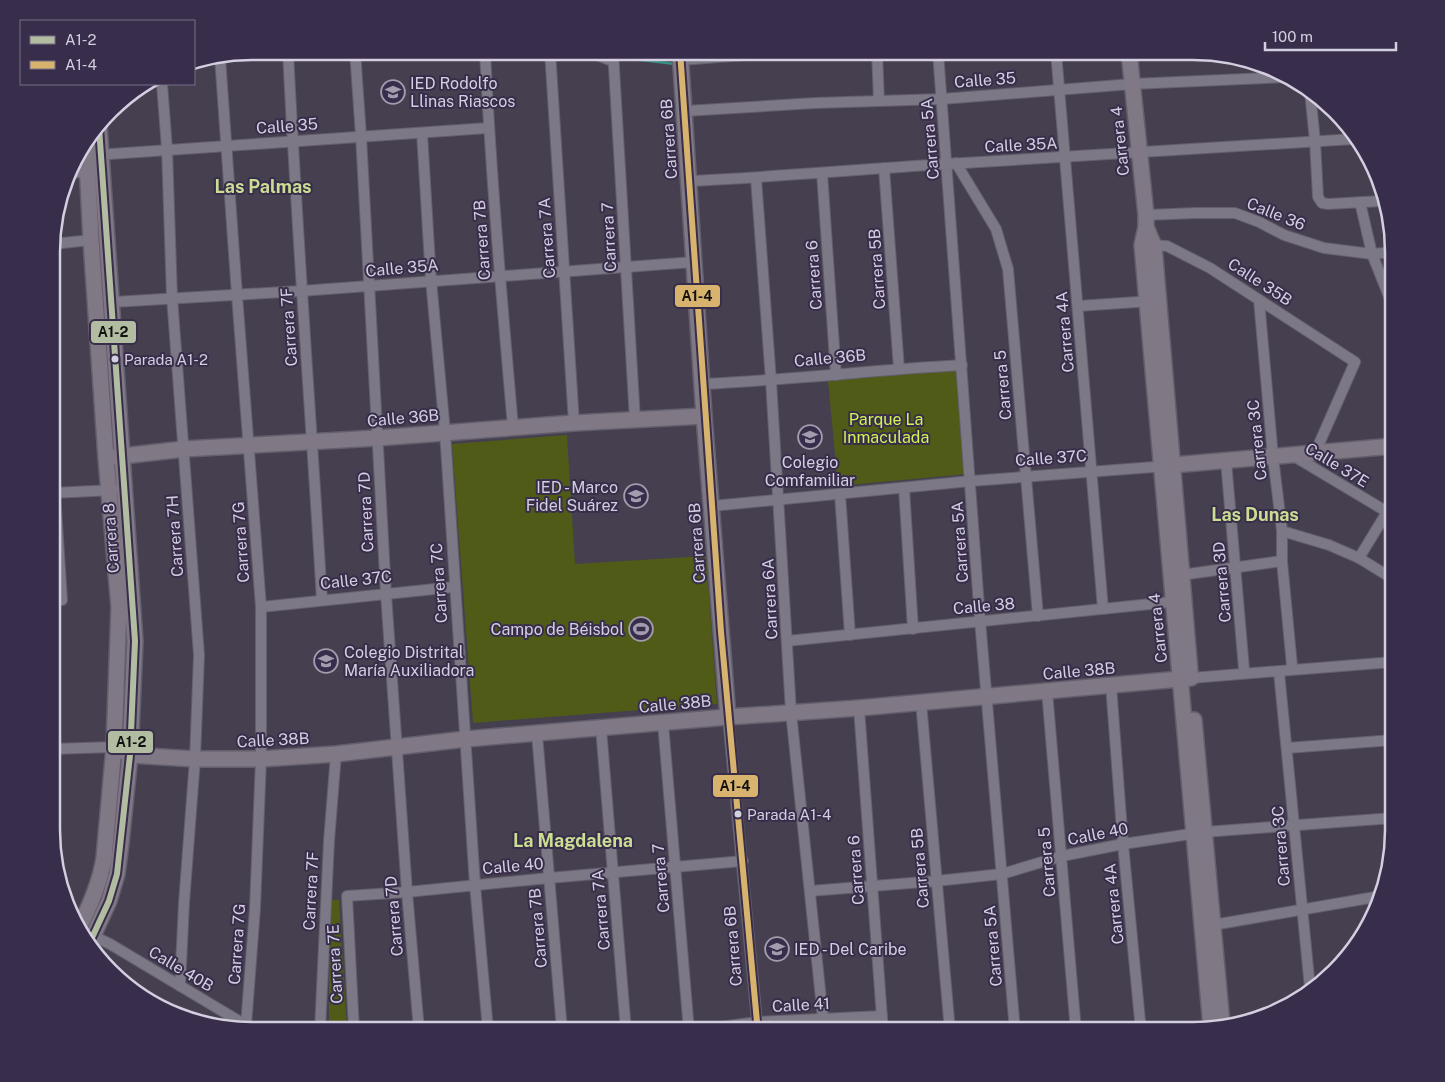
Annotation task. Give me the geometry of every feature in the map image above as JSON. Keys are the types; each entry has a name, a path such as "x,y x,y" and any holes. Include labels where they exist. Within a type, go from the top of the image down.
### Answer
{"street":[{"name":"Carrera 7F","path":"289,60 301,291 313,442 322,600"},
{"name":"Carrera 7D","path":"356,60 370,286 386,594 418,1022"},
{"name":"Carrera 7B","path":"485,60 488,128 499,276 513,427"},
{"name":"Carrera 7A","path":"551,60 574,423"},
{"name":"Carrera 7","path":"613,60 635,420"},
{"name":"Carrera 6B","path":"681,60 704,416 728,716 743,860 757,1022"},
{"path":"877,60 879,101"},
{"name":"Carrera 5A","path":"939,60 942,98 952,163 962,365 980,620 988,696 1014,1022"},
{"name":"Carrera 4A","path":"1057,60 1103,609"},
{"name":"Carrera 4","path":"1130,60 1146,221 1198,833 1207,926 1221,1019"},
{"name":"Carrera 7G","path":"221,63 236,295 261,607 261,759 250,1022"},
{"name":"Calle 35","path":"685,111 942,98 1132,84 1272,78"},
{"name":"Carrera 7H","path":"162,85 167,149 172,297 198,655 195,759 180,986"},
{"path":"1311,101 1318,197 1322,202 1328,204 1378,201"},
{"name":"Calle 35","path":"92,151 167,149 488,128"},
{"name":"Carrera 7C","path":"422,133 431,280 445,432 475,885 487,1022"},
{"name":"Calle 35A","path":"690,181 1139,151 1348,139"},
{"name":"Carrera 8","path":"88,930 109,901 116,874 130,755 136,641 112,302 92,151"},
{"name":"Carrera 5","path":"952,163 996,230 1008,269 1038,616"},
{"name":"Carrera 5B","path":"884,168 899,369"},
{"path":"78,172 95,171"},
{"name":"Carrera 8","path":"87,927 92,902 102,875 106,846 114,747 119,607 108,490 91,240 95,171"},
{"name":"Carrera 6","path":"822,173 836,375"},
{"name":"Carrera 6A","path":"756,178 779,500 791,712 810,891 819,1022"},
{"path":"1360,202 1372,254 1385,286"},
{"name":"Calle 36","path":"1146,221 1196,212 1235,213 1259,222 1284,235 1324,248 1372,254 1385,253"},
{"path":"60,243 91,240"},
{"name":"Calle 35B","path":"1148,245 1167,246 1210,268 1355,362 1315,453"},
{"name":"Calle 35A","path":"112,302 172,297 301,291 694,262"},
{"name":"Carrera 3C","path":"1259,300 1273,457 1282,531 1282,561 1292,666"},
{"path":"1078,306 1152,301"},
{"name":"Calle 36B","path":"702,384 962,365"},
{"name":"Calle 36B","path":"106,458 184,450 704,416"},
{"name":"Calle 37C","path":"712,506 1385,447"},
{"name":"Calle 37E","path":"1292,455 1385,511"},
{"name":"Carrera 3D","path":"1226,461 1244,669"},
{"name":"Carrera 4","path":"1167,466 1181,575 1178,602"},
{"path":"904,488 912,629"},
{"path":"60,493 125,489"},
{"path":"840,494 850,635"},
{"path":"1359,558 1385,521"},
{"path":"1282,531 1329,545 1359,558 1385,574"},
{"path":"1181,575 1282,561"},
{"name":"Calle 37C","path":"261,607 454,587"},
{"name":"Calle 38","path":"787,641 912,629 980,620 1178,602"},
{"name":"Calle 38B","path":"60,749 114,747 130,755 195,759 261,759 336,754 466,739 728,716 859,708 1385,663"},
{"name":"Carrera 3C","path":"1279,672 1309,982"},
{"name":"Carrera 4A","path":"1111,685 1123,844 1140,1022"},
{"name":"Carrera 5","path":"1047,691 1075,1022"},
{"name":"Carrera 5B","path":"921,702 949,1022"},
{"name":"Carrera 6","path":"859,708 882,1022"},
{"name":"Carrera 7","path":"662,723 689,1022"},
{"name":"Carrera 7A","path":"601,728 625,1022"},
{"name":"Carrera 7B","path":"537,734 561,1022"},
{"path":"1286,748 1385,741"},
{"name":"Carrera 7F","path":"320,1022 325,911 336,754"},
{"name":"Calle 40","path":"810,891 1002,874 1062,856 1123,844 1198,833 1385,819"},
{"name":"Calle 40","path":"347,896 743,860"},
{"name":"Carrera 7E","path":"347,896 354,1022"},
{"path":"1207,926 1372,897"},
{"name":"Carrera 4","path":"1207,926 1211,1021"},
{"name":"Calle 40B","path":"93,937 110,944 240,1022"},
{"name":"Calle 41","path":"788,1022 820,1018 882,1016"}],"green space":[{"name":"Parque La Inmaculada","path":"958,369 967,474 838,486 828,381"},
{"path":"567,435 575,564 706,556 717,704 473,723 452,444"},
{"path":"329,900 339,900 347,1022 329,1022"}],"waterway":[{"path":"641,60 675,64"}],"transit line":[{"name":"A1-4","path":"681,60 721,632 757,1022"},
{"name":"A1-2","path":"92,937 109,901 117,874 130,755 135,641 100,136"}],"place":[{"name":"IED Rodolfo Llinas Riascos","path":"393,92"},
{"name":"Parada A1-2","path":"115,359"},
{"name":"Colegio Comfamiliar","path":"810,437"},
{"name":"IED - Marco Fidel Suárez","path":"636,496"},
{"name":"Campo de Béisbol","path":"641,629"},
{"name":"Colegio Distrital María Auxiliadora","path":"326,661"},
{"name":"Parada A1-4","path":"738,814"},
{"name":"IED - Del Caribe","path":"777,949"}],"district":[{"name":"Las Palmas","path":"263,186"},
{"name":"Las Dunas","path":"1255,514"},
{"name":"La Magdalena","path":"573,840"}]}
